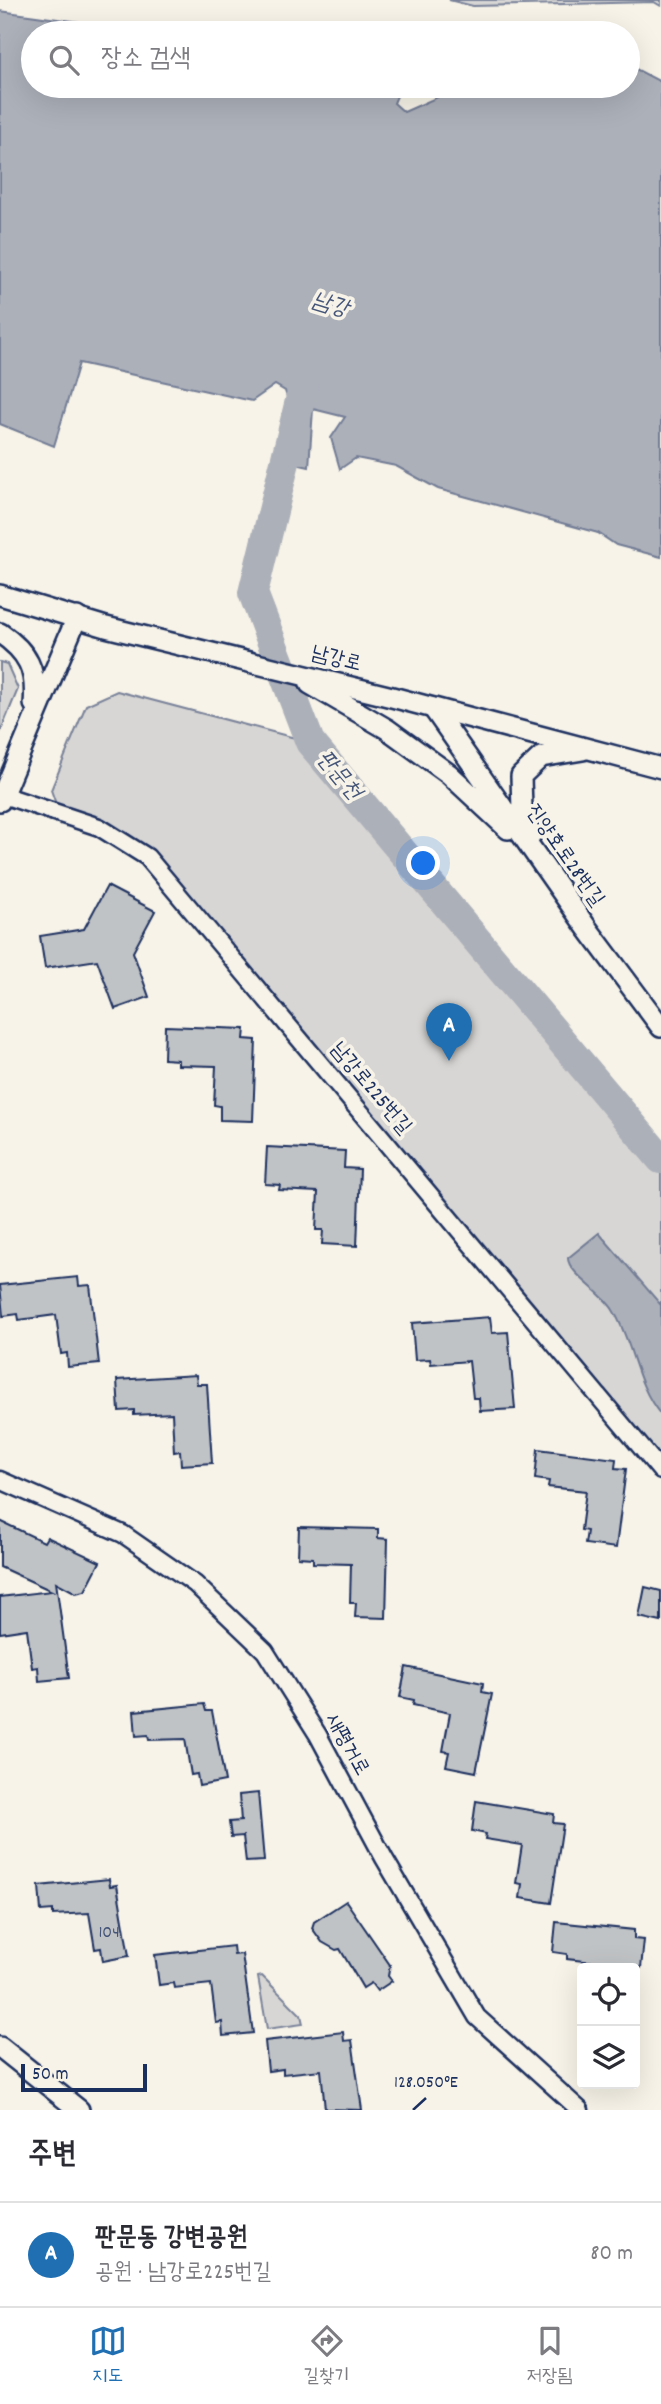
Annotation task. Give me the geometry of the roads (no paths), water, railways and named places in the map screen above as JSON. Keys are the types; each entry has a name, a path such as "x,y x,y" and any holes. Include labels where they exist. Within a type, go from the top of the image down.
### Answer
{"street":[{"name":"남강로","path":"0,595 106,627 227,655 661,768"},
{"name":"남강로225번길","path":"77,617 1,798 99,827 147,858 661,1471"},
{"path":"0,633 18,645 30,660 36,683 32,725"},
{"path":"289,672 387,729 449,774 539,859"},
{"name":"진양호로28번길","path":"433,708 661,1027"},
{"path":"539,859 522,810 521,776 541,757 591,749"},
{"name":"새평거로","path":"0,1480 122,1534 195,1584 265,1651 318,1735 384,1858 477,2017 580,2110"},
{"path":"0,2047 79,2110"}],"water":[{"name":"남강","path":"0,11 72,21 21,21 21,98 396,98 394,103 404,112 436,98 640,98 640,71 661,82 661,557 616,545 598,533 438,489 396,466 356,458 340,469 331,438 345,417 313,409 309,467 287,462 298,430 285,391 275,385 252,401 79,363 54,446 0,424"},
{"path":"599,1233 661,1305 661,1415 645,1390 626,1336 613,1310 569,1264 568,1258"}],"waterway":[{"name":"판문천","path":"305,380 253,593 310,742 661,1159"}],"place":[{"name":"판문동 강변공원","path":"449,1061"}]}
